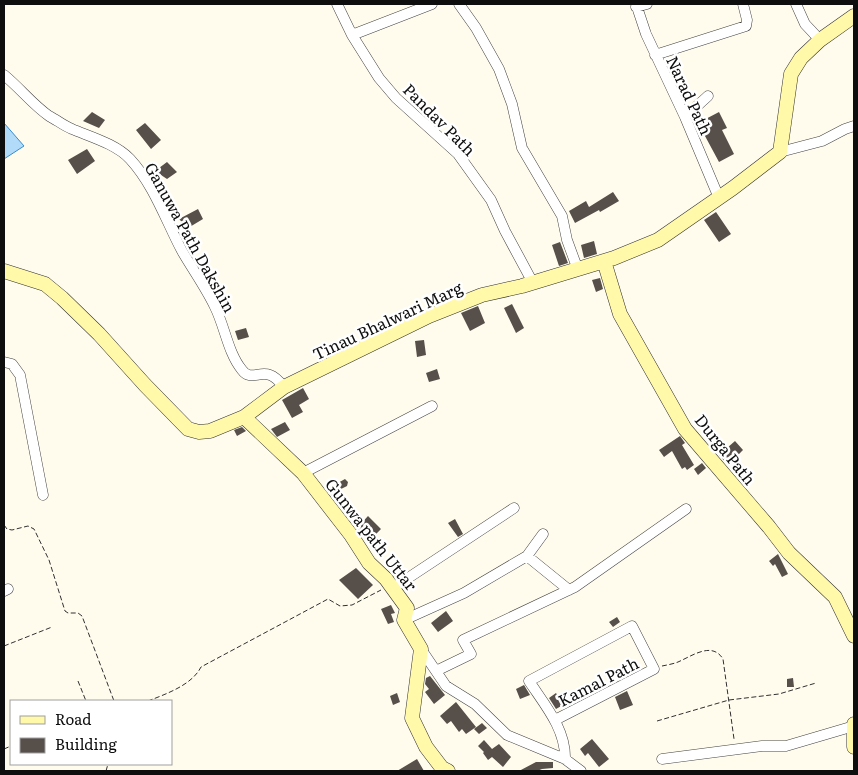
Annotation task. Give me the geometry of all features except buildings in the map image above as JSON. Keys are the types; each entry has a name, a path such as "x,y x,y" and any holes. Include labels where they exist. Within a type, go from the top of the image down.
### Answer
{"street":[{"name":"Pandav Path","path":"337,4 352,35 379,78 396,98 458,154 491,200 505,231 533,282"},
{"path":"352,35 432,4"},
{"path":"459,4 476,28 499,69 512,104 522,148 562,216 567,240 578,270"},
{"path":"636,6 647,4"},
{"path":"656,55 746,26 748,20 743,4"},
{"path":"796,4 804,24 820,40"},
{"name":"Narad Path","path":"636,6 719,198"},
{"path":"854,16 820,40 801,58 791,74 780,152 822,141 854,126"},
{"name":"Ganuwa Path Dakshin","path":"4,75 29,100 48,115 128,157 140,171 183,252 216,308 240,369 250,376 269,374 275,377 284,387"},
{"path":"685,118 708,96"},
{"name":"Tinau Bhalwari Marg","path":"4,271 45,284 99,334 188,429 199,432 210,431 244,417 284,387 429,316 482,295 604,262 658,240 719,198 780,152"},
{"name":"Durga Path","path":"604,262 620,314 685,429 770,527 789,553 835,598 854,636"},
{"path":"4,362 12,364 20,375 42,495"},
{"path":"303,473 432,406"},
{"name":"Gunwa path Uttar","path":"244,417 303,473 351,535 369,562 392,586 407,608 404,620 421,650"},
{"path":"392,586 514,508"},
{"path":"436,671 471,654 463,640 569,590 686,509"},
{"path":"404,620 464,594 527,556 543,534"},
{"path":"527,556 569,590"},
{"path":"565,759 564,743 555,720 529,681 632,626 654,669"},
{"path":"421,650 446,686 475,704 507,735 565,759 581,771"},
{"path":"421,650 412,718 426,747 442,770"},
{"name":"Kamal Path","path":"555,720 654,669"},
{"path":"662,759 735,748 786,746 854,725 854,747"}],"path":[{"path":"4,525 7,529 12,530 28,526 34,529 49,560 65,611 68,613 78,613 82,616 114,700"},
{"path":"151,700 171,693 197,674 201,667 328,599 340,606 352,606 392,586"},
{"path":"4,646 52,627"},
{"path":"654,669 678,662 701,651 715,651 720,654 723,659 735,748"},
{"path":"78,681 86,700"},
{"path":"657,721 729,700 779,694 816,683"}],"water":[{"path":"4,123 24,146 4,159"}]}
